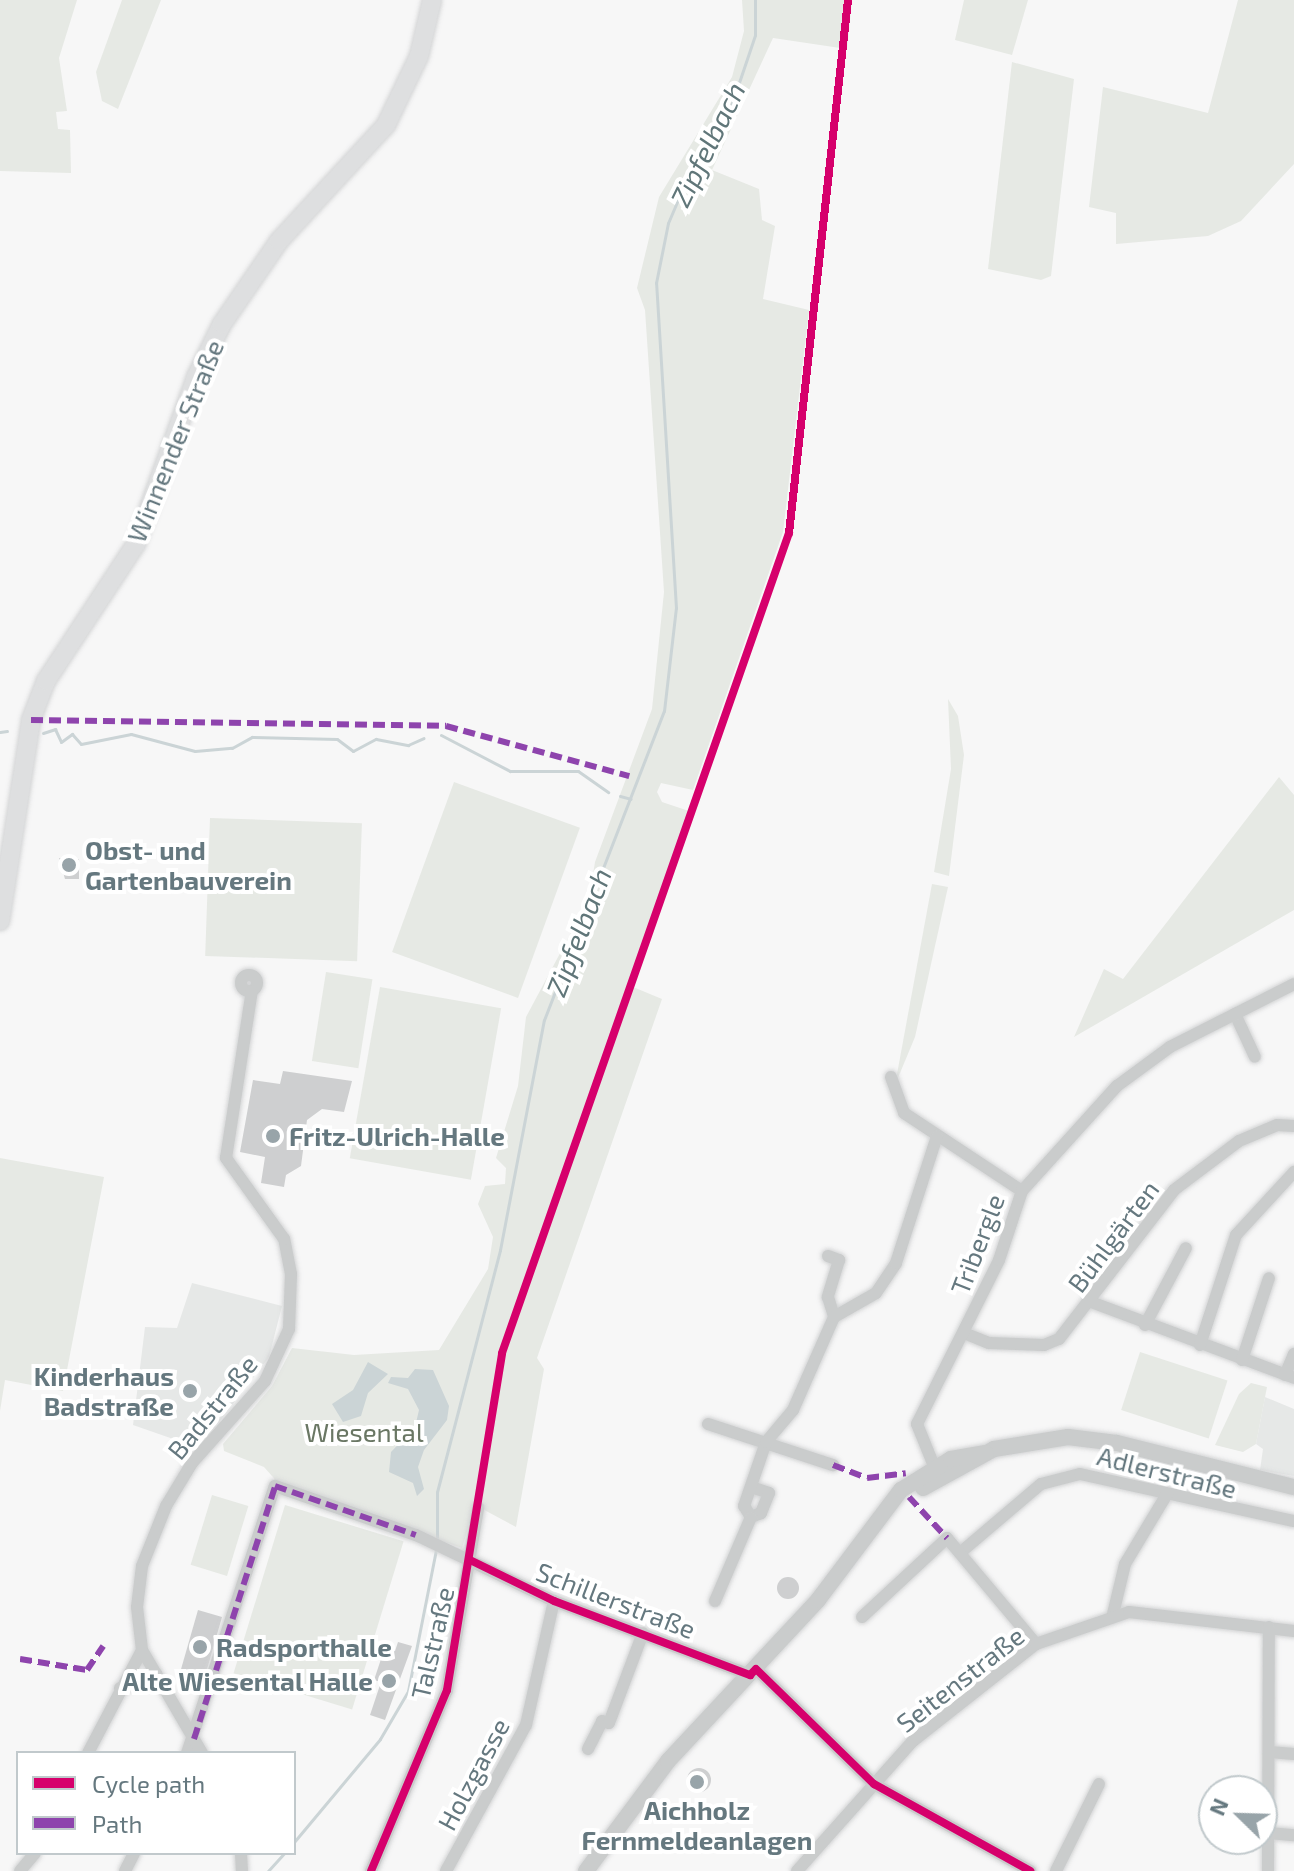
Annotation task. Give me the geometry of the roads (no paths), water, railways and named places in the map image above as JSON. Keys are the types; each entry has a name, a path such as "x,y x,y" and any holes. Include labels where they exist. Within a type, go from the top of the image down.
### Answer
{"main road":[{"name":"Winnender Straße","path":"0,921 31,720 46,681 136,544 190,391 222,324 279,241 386,125 419,56 432,0"}],"street":[{"name":"Tribergle","path":"937,1473 917,1424 964,1333 1022,1191 1117,1086 1170,1047 1294,984"},
{"name":"Badstraße","path":"201,1751 142,1650 137,1607 152,1536 192,1463 275,1365 292,1310 284,1239 226,1158 252,991"},
{"path":"1235,1014 1255,1057"},
{"path":"891,1077 904,1113 1022,1191"},
{"name":"Bühlgärten","path":"964,1333 989,1343 1044,1345 1074,1327 1174,1190 1239,1141 1277,1125 1294,1126"},
{"path":"751,1517 744,1506 766,1442 793,1410 834,1317 876,1293 896,1263 937,1136"},
{"path":"1200,1345 1236,1235 1294,1172"},
{"path":"1145,1325 1186,1248"},
{"path":"828,1256 839,1260 828,1297 834,1317"},
{"path":"1242,1360 1269,1278"},
{"path":"1091,1302 1145,1325 1290,1377 1294,1354"},
{"path":"708,1424 833,1465"},
{"path":"586,1871 668,1761 753,1672 883,1517 937,1473 985,1453 1045,1439 1092,1439 1294,1487"},
{"name":"Adlerstraße","path":"961,1552 1026,1494 1058,1477 1102,1475 1167,1494 1294,1521"},
{"name":"Schillerstraße","path":"194,1739 275,1486 416,1535 554,1601 753,1672 874,1784 1030,1871"},
{"path":"715,1601 751,1517 761,1513 769,1493 751,1487"},
{"path":"1113,1614 1125,1564 1167,1494"},
{"name":"Talstraße","path":"376,1869 447,1690 478,1508"},
{"path":"862,1617 947,1538 1036,1644"},
{"name":"Holzgasse","path":"446,1871 526,1725 554,1601"},
{"name":"Seitenstraße","path":"797,1871 874,1784 955,1704 1036,1644 1113,1614 1158,1611 1294,1631"},
{"path":"1269,1627 1270,1775"},
{"path":"588,1749 602,1721 609,1723 643,1633"},
{"path":"89,1751 142,1650"},
{"path":"120,1688 156,1674"},
{"path":"188,1751 194,1739"},
{"path":"1270,1752 1294,1754"},
{"path":"1056,1871 1099,1784"},
{"path":"20,1871 33,1855"}],"waterway":[{"name":"Zipfelbach","path":"437,1542 437,1492 500,1250 544,1020 664,711 676,608 656,283 668,223 691,169 729,112 755,35 755,0"},
{"path":"43,733 55,729 61,742 72,734 81,744 131,734 195,751 232,748 252,737 337,739 353,751 376,739 408,745 424,738"},
{"path":"0,732 7,731"},
{"path":"441,735 510,771 578,771 608,792"},
{"path":"620,796 631,799"},
{"name":"Zipfelbach","path":"296,1840 380,1739 408,1691 436,1550"},
{"name":"Zipfelbach","path":"268,1871 282,1855"}],"place":[{"name":"Obst- und Gartenbauverein","path":"69,865"},
{"name":"Fritz-Ulrich-Halle","path":"273,1136"},
{"name":"Kinderhaus Badstraße","path":"190,1391"},
{"name":"Radsporthalle","path":"200,1647"},
{"name":"Alte Wiesental Halle","path":"389,1681"},
{"name":"Aichholz Fernmeldeanlagen","path":"697,1782"}],"park label":[{"name":"Wiesental","path":"364,1432"}]}
